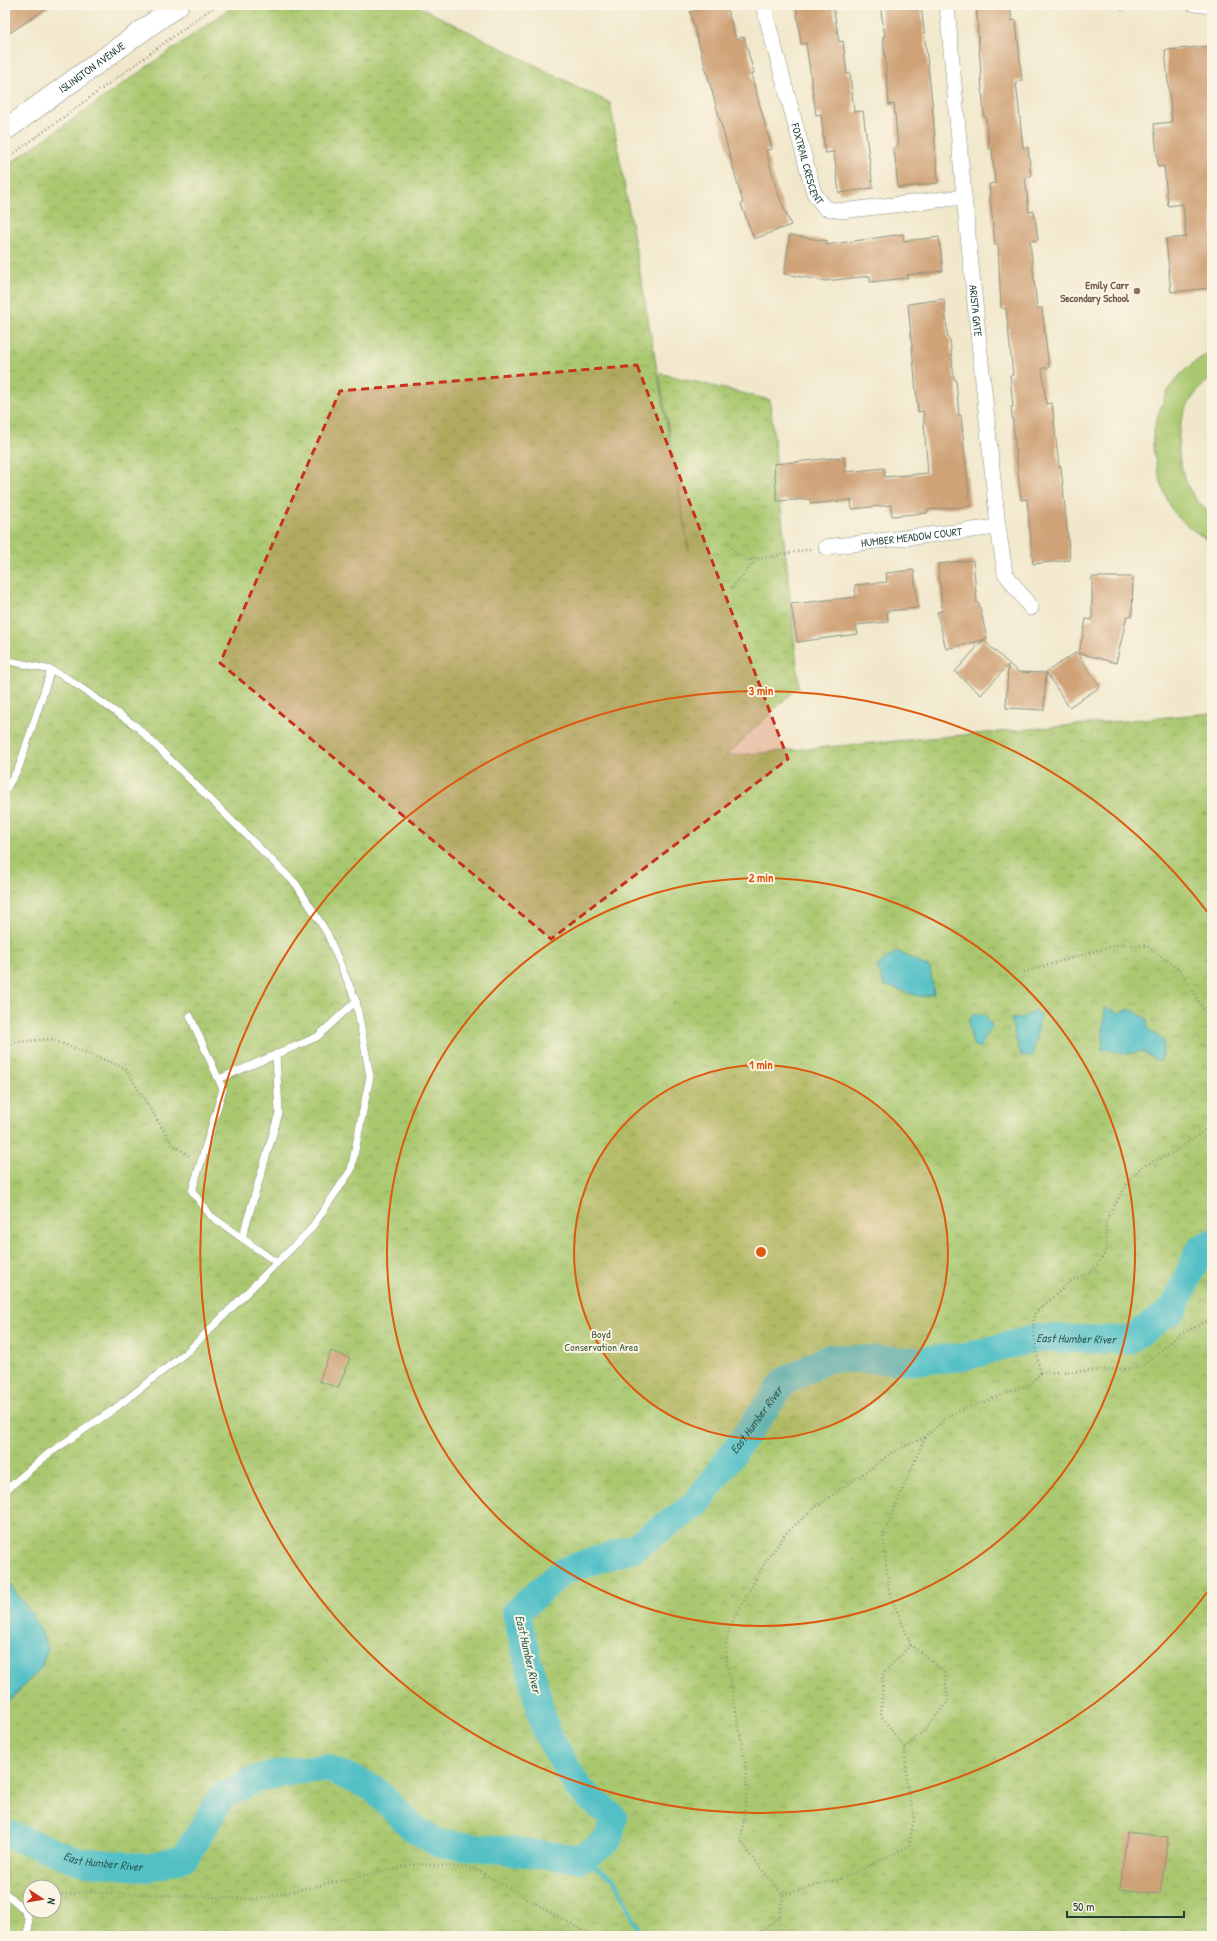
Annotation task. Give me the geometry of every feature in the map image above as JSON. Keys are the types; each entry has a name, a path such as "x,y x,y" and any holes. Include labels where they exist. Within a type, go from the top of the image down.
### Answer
{"main road":[{"name":"ISLINGTON AVENUE","path":"5,130 178,5"}],"street":[{"name":"FOXTRAIL CRESCENT","path":"763,5 814,193 825,208 841,211 964,197"},
{"name":"ARISTA GATE","path":"947,5 964,197 998,527 1005,573 1031,608"},
{"name":"HUMBER MEADOW COURT","path":"826,547 998,527"}],"lane":[{"path":"1185,5 1194,8 1207,7 1212,10"},
{"path":"5,660 51,670 64,676 136,726 296,884 327,933 356,1001 370,1076 351,1170 310,1230 188,1351 113,1410 48,1454 5,1491"},
{"path":"5,791 19,767 51,670"},
{"path":"219,1079 317,1037 356,1001"},
{"path":"190,1016 223,1089 192,1191 211,1216 277,1263"},
{"path":"242,1238 279,1113 276,1054"},
{"path":"5,1893 25,1910 30,1924 28,1936"}],"path":[{"path":"5,160 216,5"},
{"path":"731,548 746,561 756,561 826,547"},
{"path":"732,588 756,561"},
{"path":"1024,972 1120,944 1147,946 1181,971 1212,1024"},
{"path":"5,1048 15,1042 51,1039 126,1068 172,1144 200,1164"},
{"path":"755,1936 779,1918 783,1895 750,1855 742,1840 747,1791 745,1759 727,1664 726,1646 730,1630 766,1561 787,1532 816,1507 892,1452 925,1437 950,1415 1032,1383 1040,1373 1033,1326 1034,1314 1072,1280 1088,1273 1100,1263 1106,1250 1106,1220 1130,1179 1141,1167 1176,1151 1212,1125"},
{"path":"1040,1373 1140,1368 1179,1335 1212,1318"},
{"path":"905,1748 925,1730 948,1701 944,1670 911,1645 889,1592 883,1535 925,1437"},
{"path":"783,1895 846,1877 909,1846 914,1817 907,1784 905,1748 881,1716 881,1702 883,1674 911,1645"},
{"path":"62,1894 91,1892 258,1900 415,1864 474,1868 592,1936"}],"highlighted area":[{"path":"637,365 788,759 551,939 220,663 340,391"}],"green space":[{"name":"Boyd Conservation Area","path":"235,5 416,5 610,103 689,551 659,373 770,400 799,686 726,756 1212,713 1212,1936 5,1936 5,167"},
{"path":"1212,350 1212,377 1197,392 1187,406 1181,424 1179,453 1181,467 1193,494 1201,505 1212,514 1212,542 1187,526 1170,506 1162,487 1156,464 1153,437 1158,415 1171,387 1179,376 1197,360"}],"water":[{"path":"897,951 930,968 934,994 921,997 884,985 877,966"},
{"path":"1105,1007 1119,1013 1130,1009 1147,1019 1148,1029 1164,1040 1161,1062 1141,1051 1128,1054 1102,1049"},
{"path":"1035,1010 1040,1015 1033,1056 1021,1056 1011,1019 1022,1018"},
{"path":"974,1013 985,1015 992,1026 980,1048 973,1045 968,1022"},
{"path":"5,1578 33,1616 48,1648 41,1668 5,1705 5,1657 10,1632 5,1620"}],"building":[{"path":"5,5 52,5 5,36"},
{"path":"714,5 726,5 736,39 744,37 754,73 751,74 772,149 766,150 777,191 791,225 754,239 741,204 743,203 690,12"},
{"path":"796,5 833,5 839,42 843,41 847,74 850,73 854,112 863,111 873,188 839,193 834,152 825,153 821,114 816,115 806,43 801,44"},
{"path":"880,5 921,5 932,101 938,183 898,188 894,147 898,146 894,104 889,105 883,36 885,36"},
{"path":"976,5 1010,5 1012,21 1016,20 1022,81 1016,81 1023,148 1028,147 1031,177 1025,177 1029,212 1034,211 1038,240 1030,241 1037,308 1042,308 1049,368 1042,368 1046,404 1052,403 1059,467 1061,466 1070,560 1033,564 1027,499 1021,500 1011,407 1013,407 1010,375 1013,375 1006,308 1001,308 998,244 995,245 989,184 995,183 992,148 989,149 986,117 984,117"},
{"path":"1212,46 1212,285 1211,288 1171,292 1166,239 1186,237 1183,204 1168,206 1164,166 1158,167 1154,124 1172,122 1165,50"},
{"path":"903,234 904,241 939,237 943,271 907,275 908,278 870,282 870,276 826,281 784,274 790,235 827,241 827,245"},
{"path":"944,299 954,379 956,379 959,416 961,415 970,506 927,510 927,513 892,516 891,505 852,509 851,500 811,504 810,499 777,501 774,464 844,457 845,472 884,468 885,477 928,473 923,411 918,412 908,304"},
{"path":"973,560 977,603 979,603 987,639 946,649 937,612 942,611 938,564"},
{"path":"914,570 918,608 887,611 888,622 856,625 858,634 797,642 791,604 856,597 855,585 887,582 886,573"},
{"path":"1092,577 1133,577 1132,616 1127,616 1116,663 1079,653 1086,619 1092,620"},
{"path":"983,640 1018,672 1046,673 1044,710 1006,708 1008,665 981,695 955,672"},
{"path":"1077,652 1100,687 1069,707 1046,672"},
{"path":"331,1351 350,1358 338,1388 319,1381"},
{"path":"1127,1832 1168,1837 1160,1894 1120,1889"}],"waterway":[{"name":"East Humber River","path":"5,1833 79,1861 149,1868 185,1857 222,1796 259,1778 299,1770 327,1768 373,1788 413,1828 438,1843 582,1859 609,1839 613,1817 579,1789 546,1732 516,1612 563,1571 633,1548 695,1505 785,1381 829,1358 915,1361 963,1357 1038,1338 1129,1340 1173,1310 1200,1249 1212,1243"},
{"name":"East Humber River","path":"5,1607 12,1619 5,1652"},
{"path":"582,1859 614,1879 637,1926 638,1936"}],"place":[{"name":"Emily Carr Secondary School","path":"1137,291"}]}
